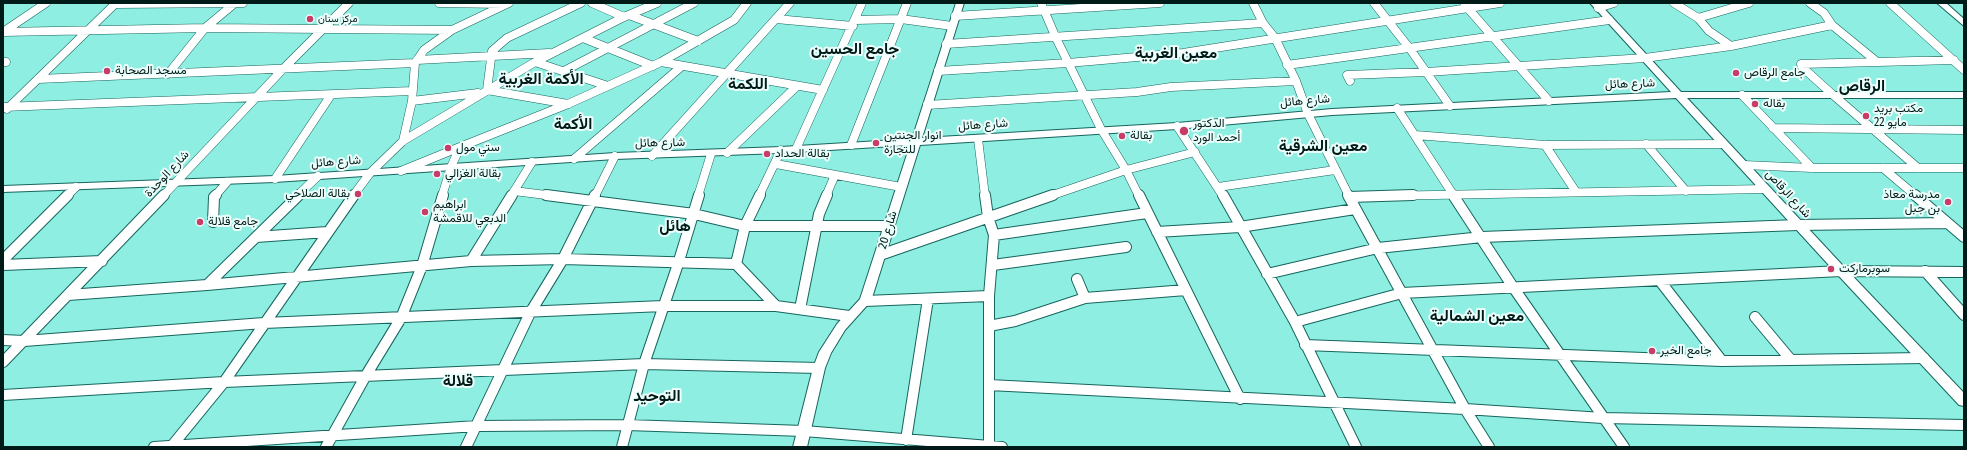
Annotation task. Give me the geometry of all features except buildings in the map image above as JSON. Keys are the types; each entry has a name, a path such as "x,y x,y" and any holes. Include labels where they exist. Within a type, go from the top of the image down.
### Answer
{"street":[{"path":"3,32 46,3"},
{"path":"168,74 204,28 235,3"},
{"path":"5,109 89,31 115,4 243,3"},
{"name":"شارع الوحدة","path":"3,362 176,184 283,69 349,3"},
{"path":"439,3 508,4"},
{"path":"484,91 492,51 507,38 581,3"},
{"path":"592,3 698,41"},
{"path":"171,446 224,382 295,277 370,173 403,141 484,91 535,62 627,16 657,3"},
{"path":"564,71 694,3"},
{"path":"401,171 568,104 653,66 734,20 747,3"},
{"path":"652,156 790,3"},
{"path":"796,149 862,3"},
{"path":"851,145 907,3"},
{"name":"شارع 20","path":"800,447 819,368 826,352 849,316 865,301 960,3"},
{"path":"1041,3 1056,38 1100,129 1126,170 1240,399"},
{"path":"955,16 1160,3"},
{"path":"1253,3 1263,23 1275,38 1296,81 1308,114 1355,209 1378,248 1465,409 1489,447"},
{"path":"1374,3 1450,106"},
{"path":"938,71 1068,63 1183,53 1387,21 1466,6 1500,3"},
{"path":"1596,5 1614,3"},
{"path":"1674,3 1698,18 1709,31 1731,46"},
{"path":"1698,18 1749,3"},
{"path":"1810,3 1824,13 1832,24 1876,61"},
{"path":"1890,3 1964,70"},
{"path":"1941,3 1964,23"},
{"path":"1948,3 1964,17"},
{"path":"403,141 412,101 416,61 424,50 452,30 508,4"},
{"name":"شارع الرقاص","path":"1596,5 1798,225 1964,401"},
{"path":"1466,6 1548,101"},
{"path":"776,19 854,23 901,19 952,26"},
{"path":"1287,65 1410,50 1492,35 1609,20"},
{"path":"946,44 1056,38 1263,23"},
{"path":"1350,81 1347,75 1518,67 1645,58 1731,46 1832,24"},
{"path":"3,32 204,28 452,30"},
{"path":"583,38 653,66"},
{"path":"38,79 283,69 552,53"},
{"path":"1918,168 1875,129 1832,94 1802,67 1801,64 1954,60"},
{"path":"535,62 608,86"},
{"path":"661,62 823,90"},
{"path":"574,159 682,66"},
{"path":"927,105 1084,96 1137,92 1171,87 1296,81"},
{"path":"727,153 797,86"},
{"path":"5,109 258,96 331,95 412,91"},
{"path":"412,101 484,91 568,104"},
{"path":"275,179 331,95"},
{"name":"شارع هائل","path":"3,189 76,188 227,182 615,156 711,154 915,141 978,139 1100,129 1177,126 1308,114 1397,108 1678,95 1964,95"},
{"path":"1742,95 1812,168"},
{"path":"1397,108 1513,287 1624,447"},
{"path":"1177,126 1218,187 1295,322 1356,447"},
{"path":"1773,128 1964,130"},
{"path":"1415,135 1545,145 1723,144"},
{"path":"978,139 988,217 994,235 993,265 989,296 989,447"},
{"path":"1646,144 1686,191"},
{"path":"1545,145 1576,192"},
{"path":"326,447 365,377 402,318 422,266 451,167 460,147"},
{"path":"736,264 745,226 782,150"},
{"path":"880,255 1126,170 1194,152"},
{"path":"622,447 644,364 694,214 711,154"},
{"path":"466,447 530,313 563,259 615,156"},
{"path":"471,261 532,162"},
{"path":"776,164 901,187"},
{"path":"1744,165 1812,168 1964,168"},
{"path":"1883,168 1964,237"},
{"path":"1218,187 1335,170"},
{"path":"800,309 818,226 819,214 835,175"},
{"path":"207,286 318,176"},
{"path":"213,222 214,197 227,182"},
{"path":"3,260 76,188"},
{"path":"1349,197 1765,189"},
{"path":"514,191 694,214 745,226 888,226"},
{"path":"1157,232 1240,227 1355,209"},
{"path":"994,235 1148,213"},
{"path":"1267,274 1378,248 1482,237 1798,225 1947,223"},
{"path":"256,238 327,232"},
{"path":"993,265 1126,247"},
{"path":"68,295 207,286 471,261 563,259 678,264 736,264 776,306"},
{"path":"3,265 102,261"},
{"path":"1295,322 1402,293 1841,271 1964,272"},
{"path":"1925,271 1964,315"},
{"path":"1077,279 1085,298"},
{"path":"1660,281 1722,362"},
{"path":"989,326 1015,322 1085,298 1186,290"},
{"path":"865,301 989,296"},
{"path":"906,440 928,298"},
{"path":"3,340 24,341 264,323 530,313 663,306 776,306 849,316"},
{"path":"1755,316 1791,360"},
{"path":"1305,345 1722,362 1924,358"},
{"path":"3,395 224,382 644,364 819,368"},
{"path":"989,385 1240,399 1465,409 1603,418 1964,425"},
{"path":"154,447 477,426 627,425 804,431 1002,447"}],"place":[{"name":"مركز سنان","path":"310,19"},
{"name":"مسجد الصحابة","path":"107,71"},
{"name":"جامع الرقاص","path":"1736,73"},
{"name":"بقاله","path":"1755,104"},
{"name":"مكتب بريد 22 مايو","path":"1866,116"},
{"name":"الدكتور أحمد الورد","path":"1184,131"},
{"name":"بقالة","path":"1122,136"},
{"name":"انوار الجنتين للتجارة","path":"876,143"},
{"name":"ستي مول","path":"448,148"},
{"name":"بقالة الحداد","path":"767,154"},
{"name":"بقالة الغزالي","path":"437,174"},
{"name":"بقالة الصلاحي","path":"358,194"},
{"name":"مدرسة معاذ بن جبل","path":"1948,202"},
{"name":"ابراهيم الدبعي للاقمشة","path":"425,212"},
{"name":"جامع قلالة","path":"200,222"},
{"name":"سوبرماركت","path":"1831,269"},
{"name":"جامع الخير","path":"1652,351"}],"district":[{"name":"جامع الحسين","path":"855,50"},
{"name":"معين الغربية","path":"1176,54"},
{"name":"الأكمة الغربية","path":"541,80"},
{"name":"اللكمة","path":"748,85"},
{"name":"الرقاص","path":"1862,87"},
{"name":"الأكمة","path":"573,125"},
{"name":"معين الشرقية","path":"1323,147"},
{"name":"هائل","path":"675,227"},
{"name":"معين الشمالية","path":"1477,317"},
{"name":"قلالة","path":"458,382"},
{"name":"التوحيد","path":"657,397"}]}
